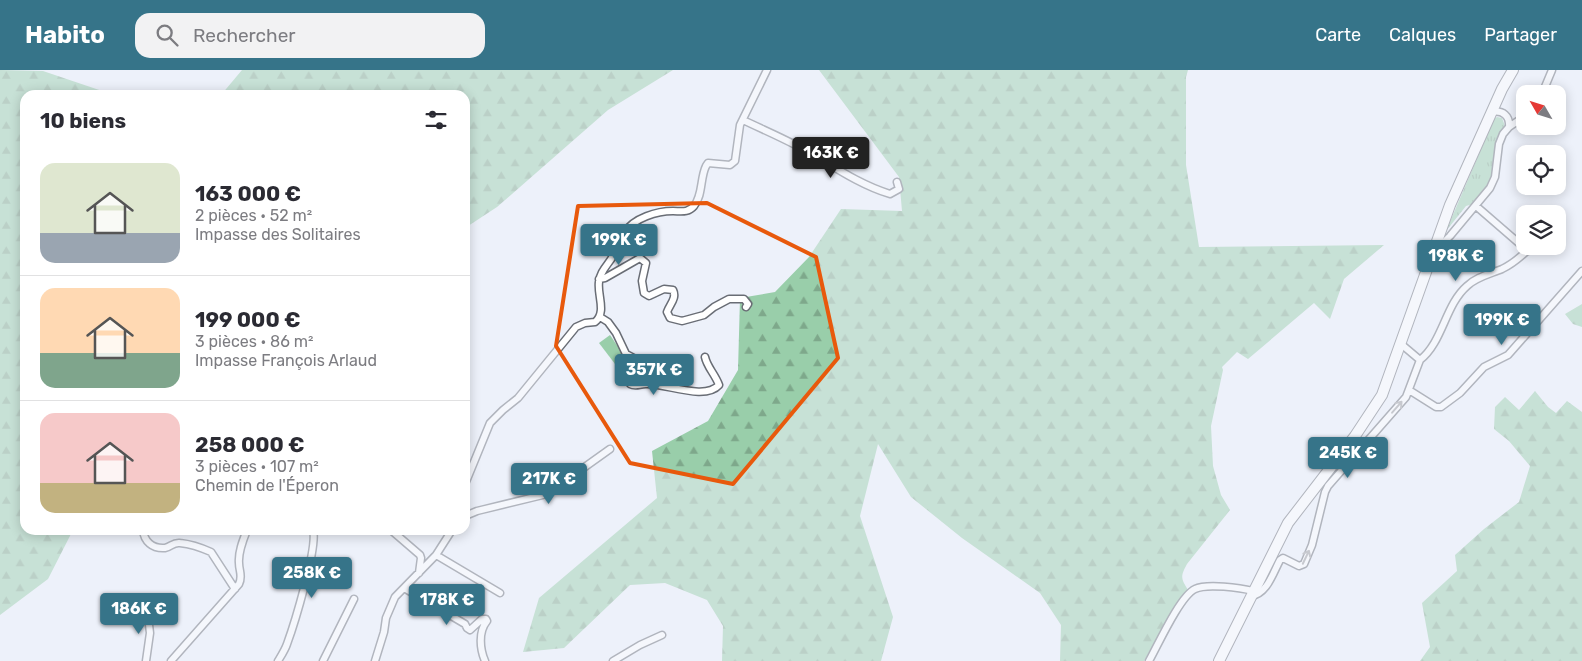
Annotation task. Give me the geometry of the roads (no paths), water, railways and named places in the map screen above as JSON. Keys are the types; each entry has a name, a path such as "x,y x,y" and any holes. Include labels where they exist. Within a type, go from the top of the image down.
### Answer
{"main road":[{"path":"1219,661 1288,523 1355,436 1382,395 1450,205 1513,70"}],"street":[{"path":"470,473 494,418 518,398 576,327 585,322 595,322 600,317 599,279 629,226 648,216 672,211 682,212 692,208 699,198 706,166 708,164 733,164 742,120 767,70"},
{"path":"1546,85 1552,70"},
{"path":"1492,112 1504,113 1510,127"},
{"path":"742,120 818,157 850,178 883,192 890,194 896,192 899,189 897,182"},
{"path":"1435,245 1444,242 1490,188 1495,177 1501,138 1516,123"},
{"path":"1476,206 1516,238"},
{"path":"1149,661 1182,601 1194,589 1208,587 1257,596 1264,589 1280,560 1283,558 1299,566 1304,564 1312,545 1328,486 1371,435 1396,409 1409,390 1420,360 1434,343 1456,299 1466,286 1484,276 1503,269 1522,255"},
{"path":"599,279 605,278 640,258 646,263 642,281 644,293 649,296 668,289 674,293 667,312 670,318 682,321 704,315 714,307 734,298 744,299 748,304 746,307"},
{"path":"1409,390 1436,407 1441,407 1460,393 1484,367 1508,355 1582,271"},
{"path":"600,317 608,322 616,333 626,354 638,361 652,364 653,367 650,372 630,380 630,384 635,386 645,384 692,391 715,390 719,385 704,357"},
{"path":"1401,344 1420,360"},
{"path":"470,514 547,494 610,449"},
{"path":"144,535 146,542 156,547 166,548 174,543 180,543 211,552 235,589"},
{"path":"171,661 242,580 239,554 245,535"},
{"path":"278,661 287,645 303,590 315,539 314,535"},
{"path":"397,535 420,555 419,573"},
{"path":"375,661 395,597 436,555 449,535"},
{"path":"436,555 500,593"},
{"path":"404,588 465,624 470,630 482,618 486,618 487,621 483,626 481,634 485,661"},
{"path":"323,661 354,599"},
{"path":"146,661 150,633 147,608"},
{"path":"613,661 662,635"}]}
